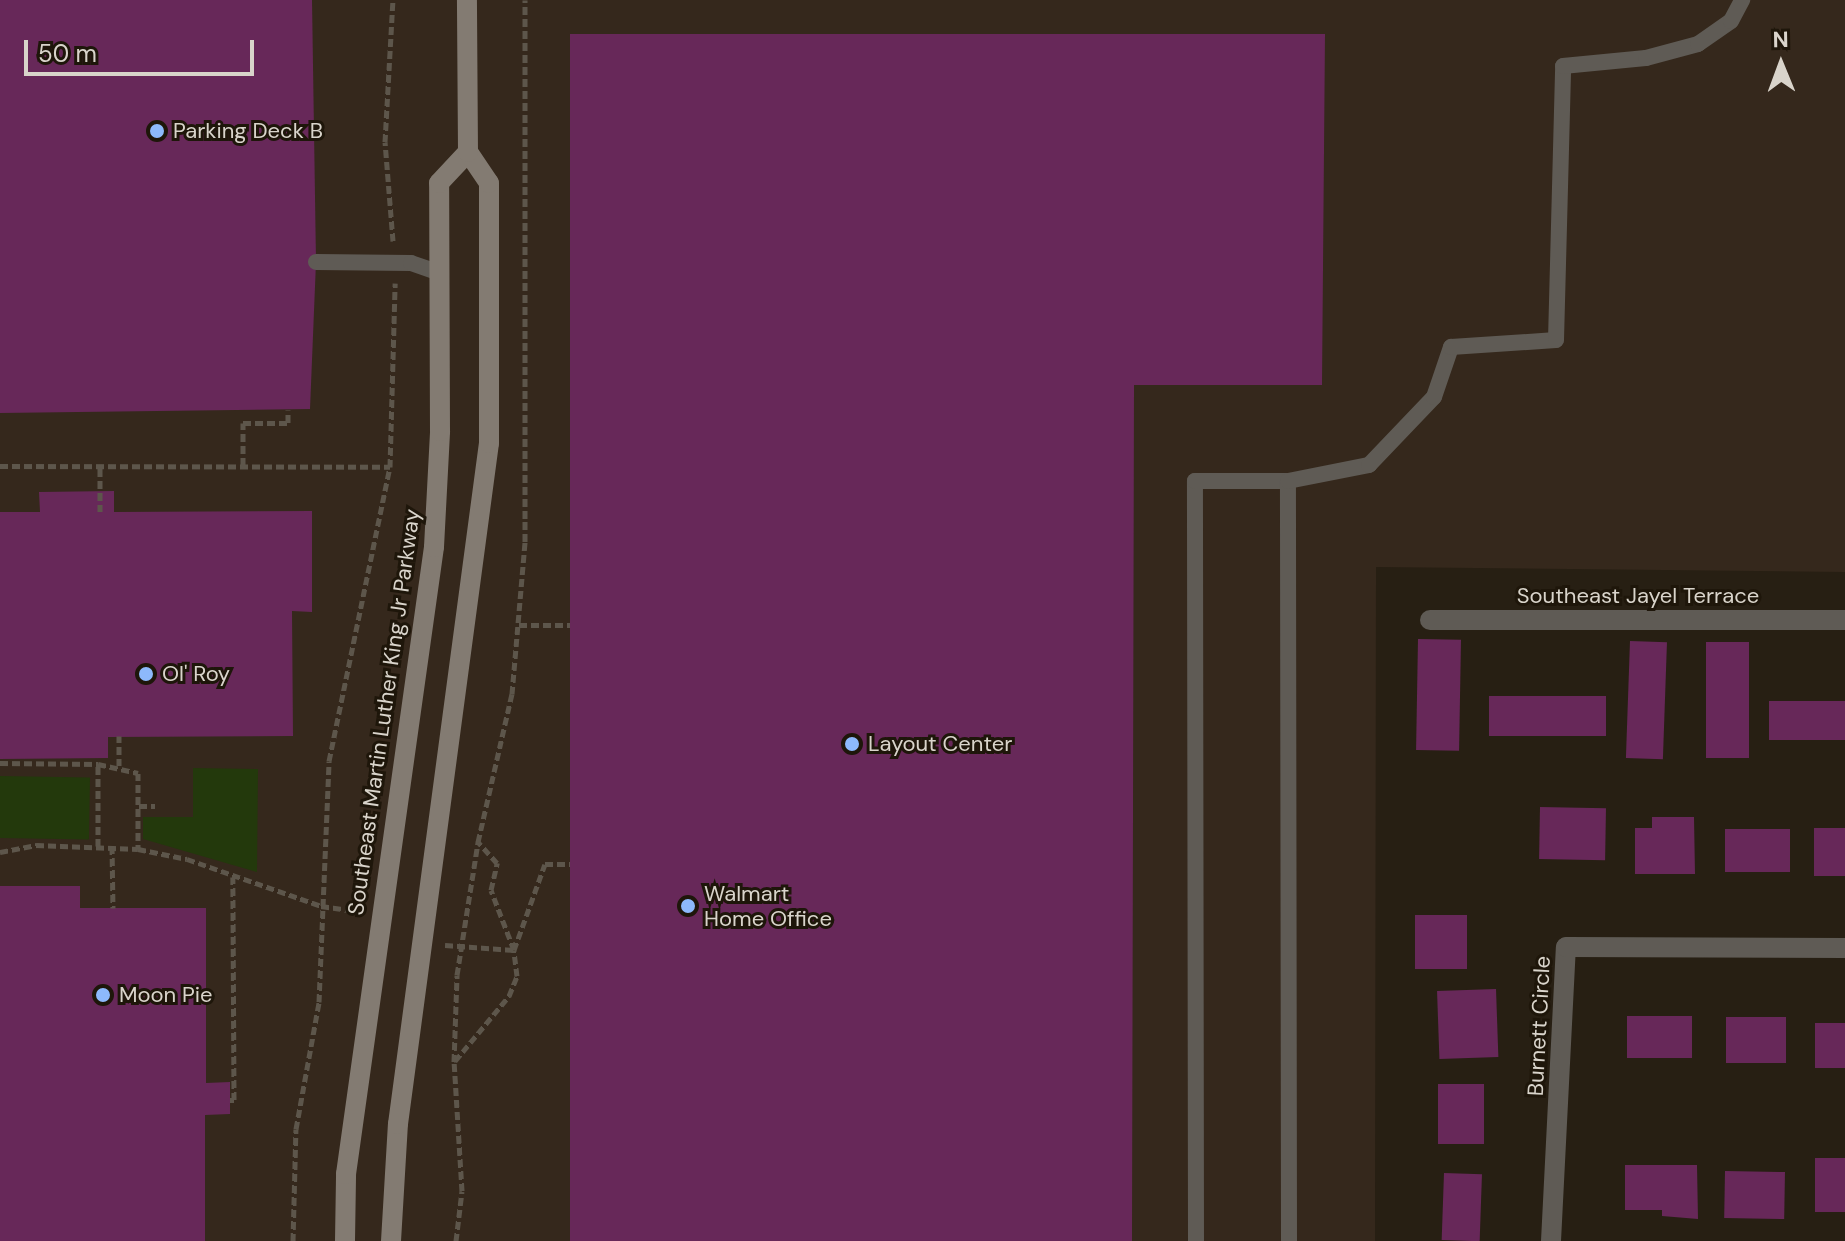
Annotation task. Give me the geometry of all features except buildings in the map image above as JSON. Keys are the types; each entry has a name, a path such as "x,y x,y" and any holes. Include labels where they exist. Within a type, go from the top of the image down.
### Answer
{"street":[{"path":"391,1241 398,1124 489,443 489,183 468,152 467,0"},
{"name":"Southeast Martin Luther King Jr Parkway","path":"345,1241 346,1174 434,547 439,183 468,152"},
{"name":"Southeast Jayel Terrace","path":"1430,620 1845,620"},
{"name":"Burnett Circle","path":"1551,1241 1566,947 1845,948"}],"lane":[{"path":"1196,1241 1195,481 1288,481 1369,465 1434,397 1451,347 1556,340 1563,66 1646,58 1698,44 1731,21 1742,0"},
{"path":"316,262 411,263 440,273"},
{"path":"1288,481 1289,1241"}],"path":[{"path":"393,0 385,142 394,249"},
{"path":"456,1241 462,1191 454,1062 461,948 478,842 512,694 527,483 525,0"},
{"path":"293,1241 296,1129 319,1002 329,761 339,697 390,467 395,276"},
{"path":"243,466 243,423 288,423 288,410"},
{"path":"0,466 390,467"},
{"path":"100,466 100,512"},
{"path":"519,625 570,625"},
{"path":"119,736 119,766"},
{"path":"0,763 98,764 119,766 138,773 138,849"},
{"path":"98,764 98,846"},
{"path":"139,806 155,806"},
{"path":"478,842 497,863 491,890 514,950"},
{"path":"0,852 36,845 138,849 233,876 321,906 363,911"},
{"path":"112,846 113,908"},
{"path":"454,1062 514,987 514,950 545,864 570,864"},
{"path":"230,1100 233,876"},
{"path":"445,945 514,950"}],"shaded area":[{"name":"Walmart Home Office","path":"0,0 1845,0 1845,572 1376,567 1375,1241 0,1241"}],"green space":[{"path":"193,768 258,769 257,872 143,839 143,817 193,817"},
{"path":"0,776 90,778 89,840 0,838"}],"place":[{"name":"Parking Deck B","path":"157,131"},
{"name":"Ol' Roy","path":"146,674"},
{"name":"Layout Center","path":"852,744"},
{"name":"Walmart Home Office","path":"688,906"},
{"name":"Moon Pie","path":"103,995"}]}
